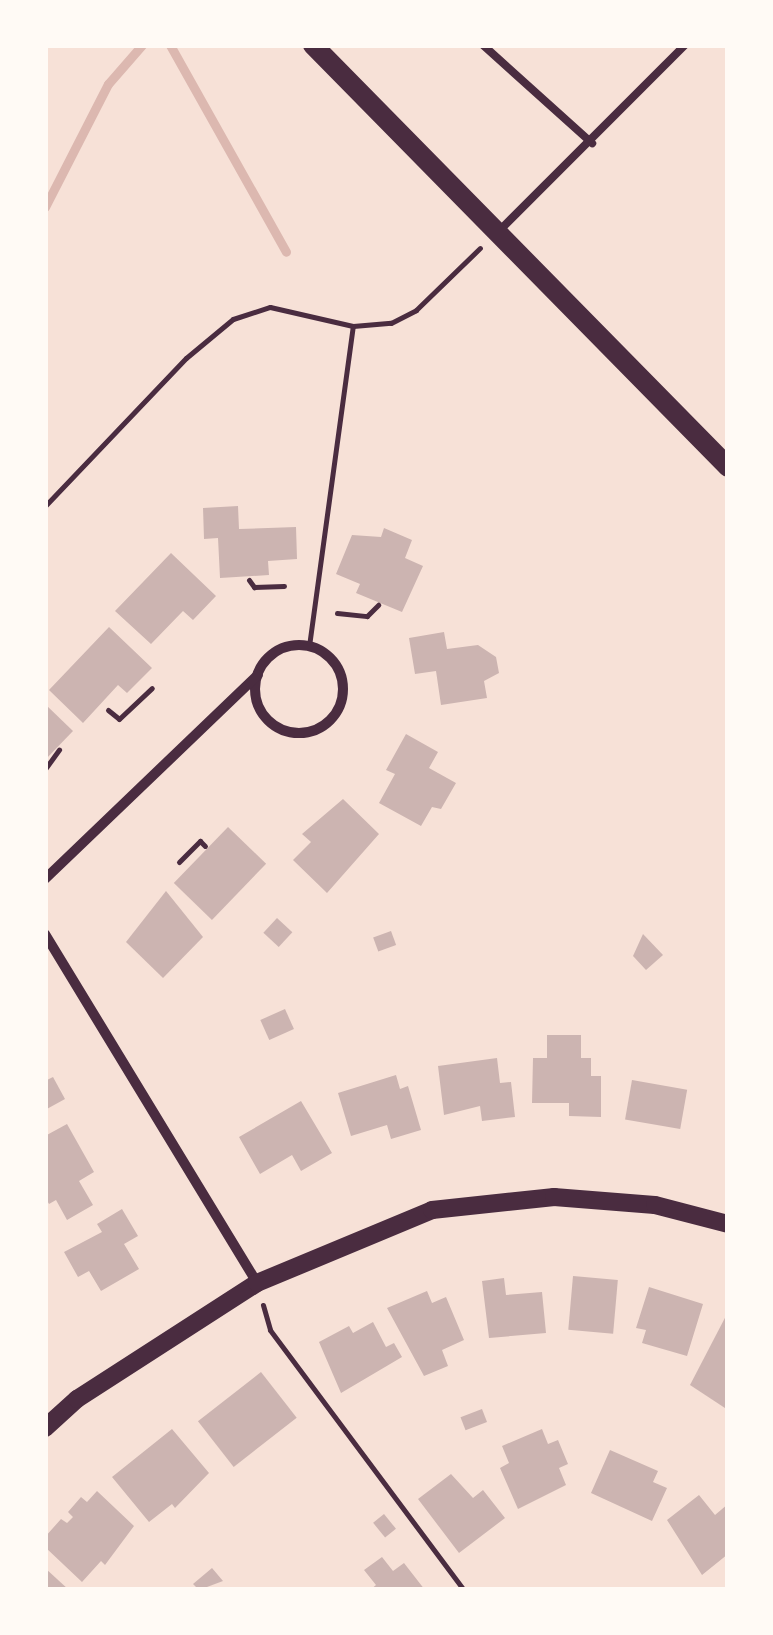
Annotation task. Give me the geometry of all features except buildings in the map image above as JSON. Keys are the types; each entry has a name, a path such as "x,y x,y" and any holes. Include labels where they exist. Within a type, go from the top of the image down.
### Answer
{"main road":[{"path":"313,45 728,466"}],"street":[{"path":"45,880 284,647 309,646 335,662 343,682 339,708 318,729 289,731 268,720 256,692 258,675"},
{"path":"45,934 256,1283"},
{"path":"45,1428 93,1388 256,1283 375,1229 489,1200 554,1197 655,1206 728,1224"}],"lane":[{"path":"483,45 592,143"},
{"path":"496,234 592,143 686,45"}],"path":[{"path":"45,506 186,358 233,318 250,310 294,307 353,326 391,323 416,310 496,234"},
{"path":"309,646 353,326"},
{"path":"249,580 254,586 284,586"},
{"path":"337,613 367,616 378,605"},
{"path":"108,710 119,719 152,688"},
{"path":"45,769 59,750"},
{"path":"179,862 200,841 205,846"},
{"path":"256,1283 270,1330 464,1590"}],"waterway":[{"path":"45,207 108,84 142,45"},
{"path":"170,45 286,252"}]}
